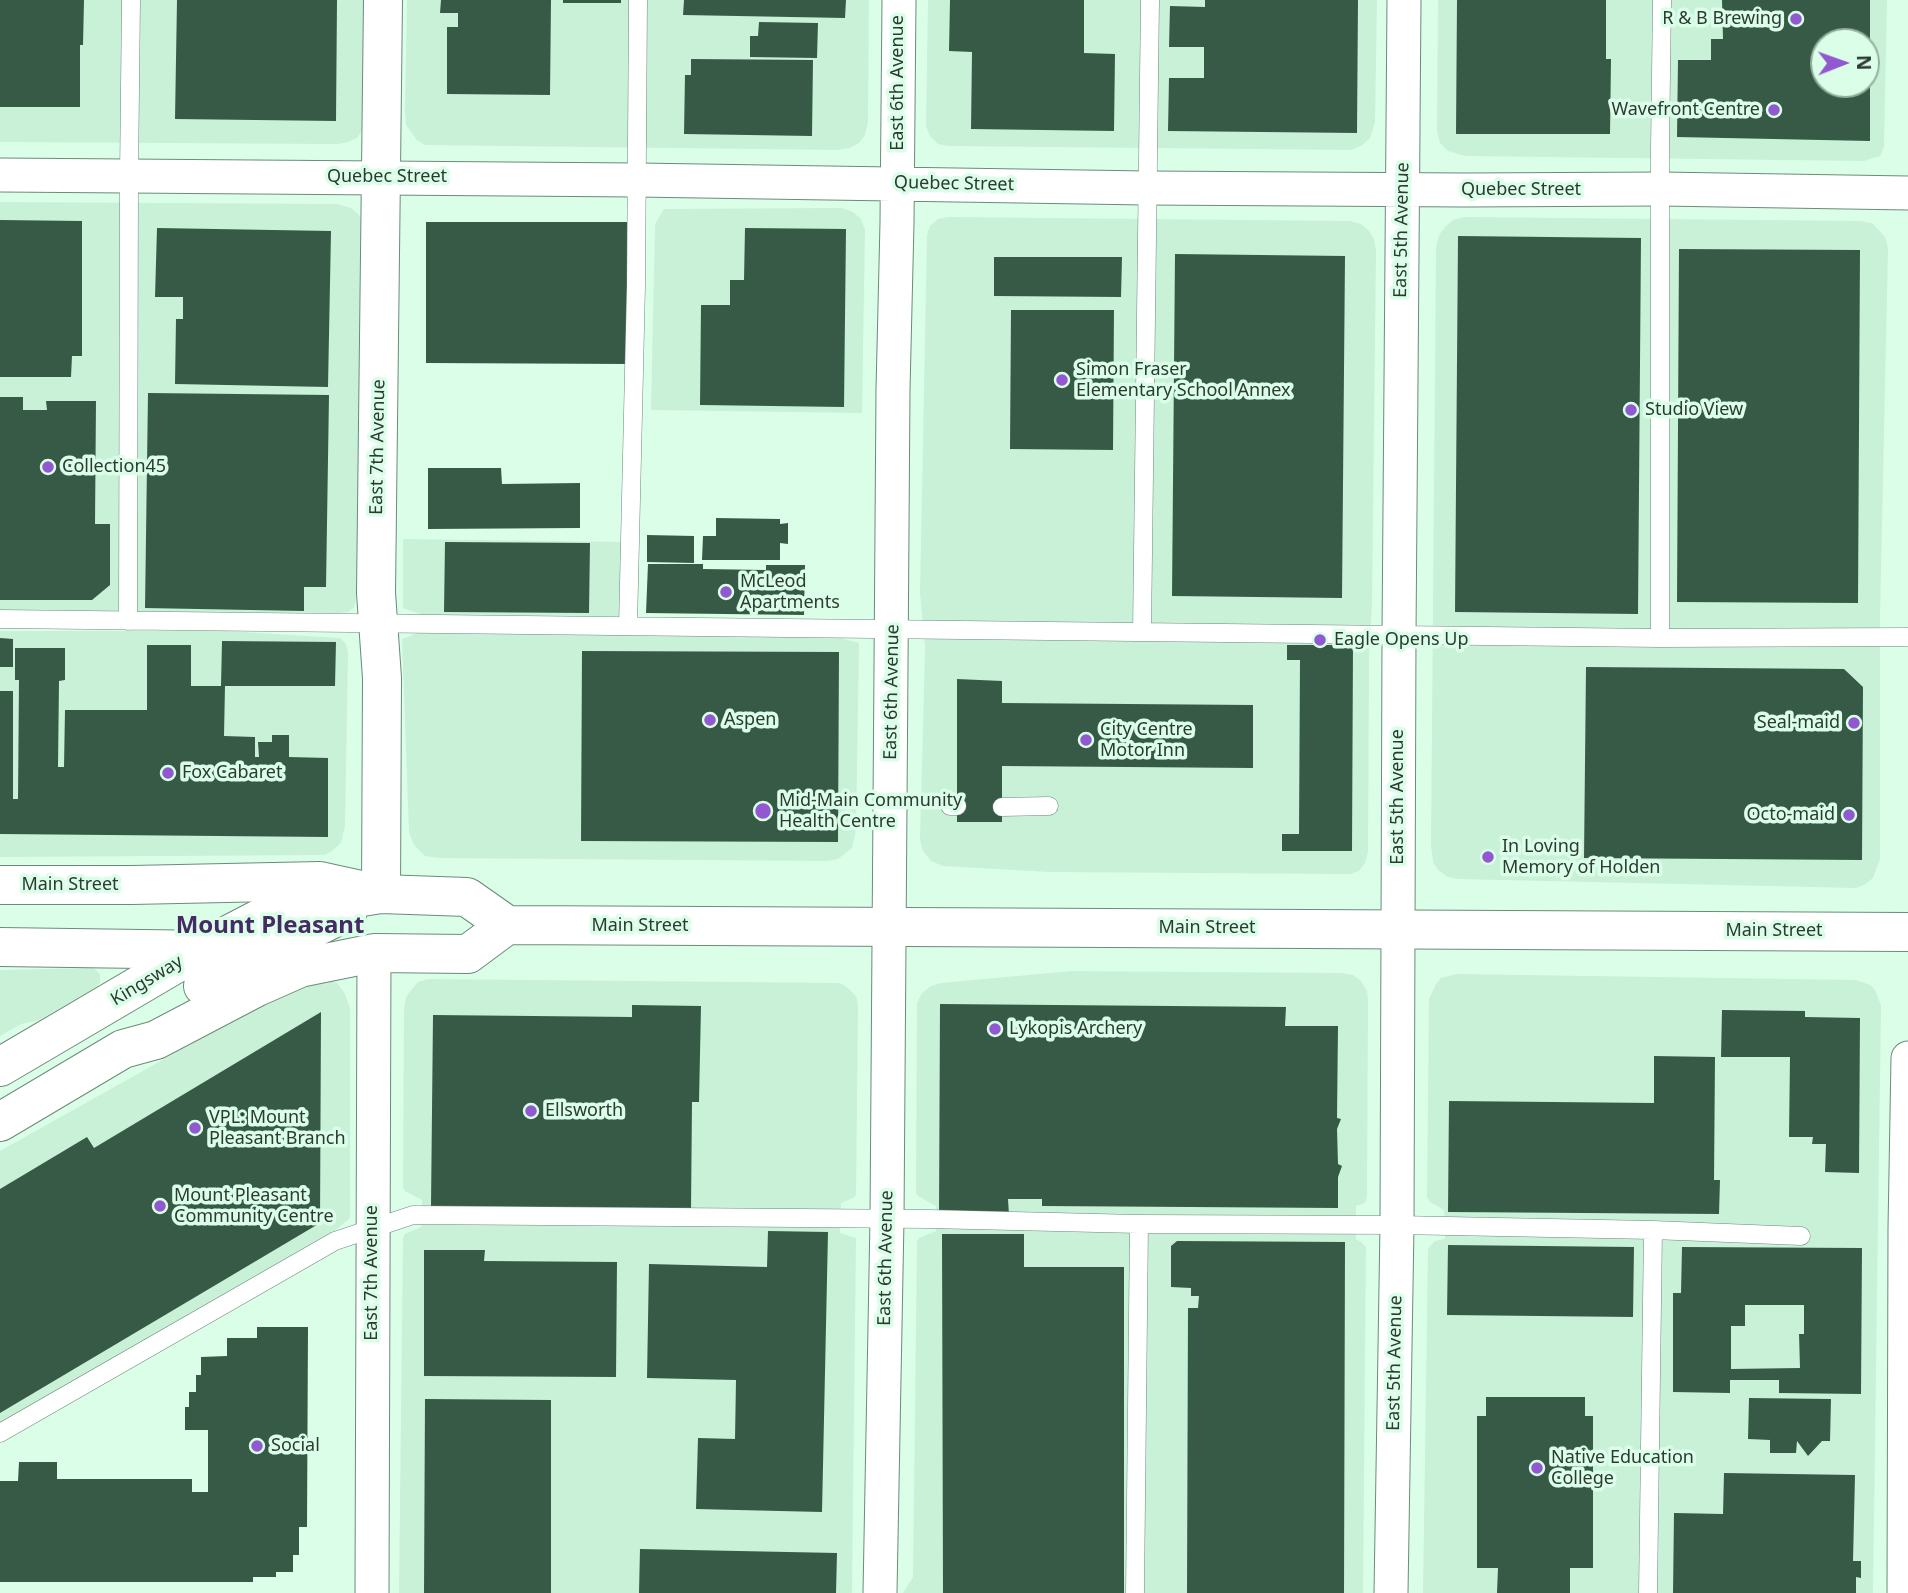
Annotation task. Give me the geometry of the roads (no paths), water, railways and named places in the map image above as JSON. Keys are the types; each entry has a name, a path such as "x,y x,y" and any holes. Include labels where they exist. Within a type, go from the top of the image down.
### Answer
{"main road":[{"name":"East 7th Avenue","path":"381,894 382,678 376,593 383,0"},
{"name":"Main Street","path":"0,885 320,881 381,894 467,897 507,925 1908,932"},
{"name":"Kingsway","path":"0,1067 199,950 274,911 381,894"},
{"path":"123,1049 143,1019 381,894"},
{"path":"0,947 468,954 507,925"},
{"path":"0,1122 123,1049 156,1040 257,987 300,968 374,953"}],"street":[{"name":"East 6th Avenue","path":"880,1593 887,1219 899,0"},
{"name":"East 5th Avenue","path":"1391,1593 1397,1225 1404,0"},
{"name":"Quebec Street","path":"0,175 382,177 1147,188 1661,189 1908,193"},
{"name":"East 7th Avenue","path":"372,1593 374,953"},
{"path":"1904,1593 1908,1058"}],"lane":[{"path":"128,621 131,0"},
{"path":"628,626 638,0"},
{"path":"1142,632 1150,0"},
{"path":"1660,638 1662,0"},
{"path":"0,620 1660,638 1908,638"},
{"path":"1002,807 1049,806"},
{"path":"0,1433 335,1241 414,1215 1397,1225 1801,1236"},
{"path":"1135,1593 1139,1224"},
{"path":"1648,1593 1653,1230"}],"place":[{"name":"R & B Brewing","path":"1796,19"},
{"name":"Wavefront Centre","path":"1774,110"},
{"name":"Simon Fraser Elementary School Annex","path":"1062,380"},
{"name":"Studio View","path":"1631,410"},
{"name":"Collection45","path":"48,467"},
{"name":"McLeod Apartments","path":"726,592"},
{"name":"Eagle Opens Up","path":"1320,640"},
{"name":"Aspen","path":"710,720"},
{"name":"Seal-maid","path":"1854,723"},
{"name":"City Centre Motor Inn","path":"1086,740"},
{"name":"Fox Cabaret","path":"168,773"},
{"name":"Mid-Main Community Health Centre","path":"763,811"},
{"name":"Octo-maid","path":"1849,815"},
{"name":"In Loving Memory of Holden","path":"1488,857"},
{"name":"Lykopis Archery","path":"995,1029"},
{"name":"Ellsworth","path":"531,1111"},
{"name":"VPL: Mount Pleasant Branch","path":"195,1128"},
{"name":"Mount Pleasant Community Centre","path":"160,1206"},
{"name":"Social","path":"257,1446"},
{"name":"Native Education College","path":"1537,1468"}],"district":[{"name":"Mount Pleasant","path":"270,926"}]}
